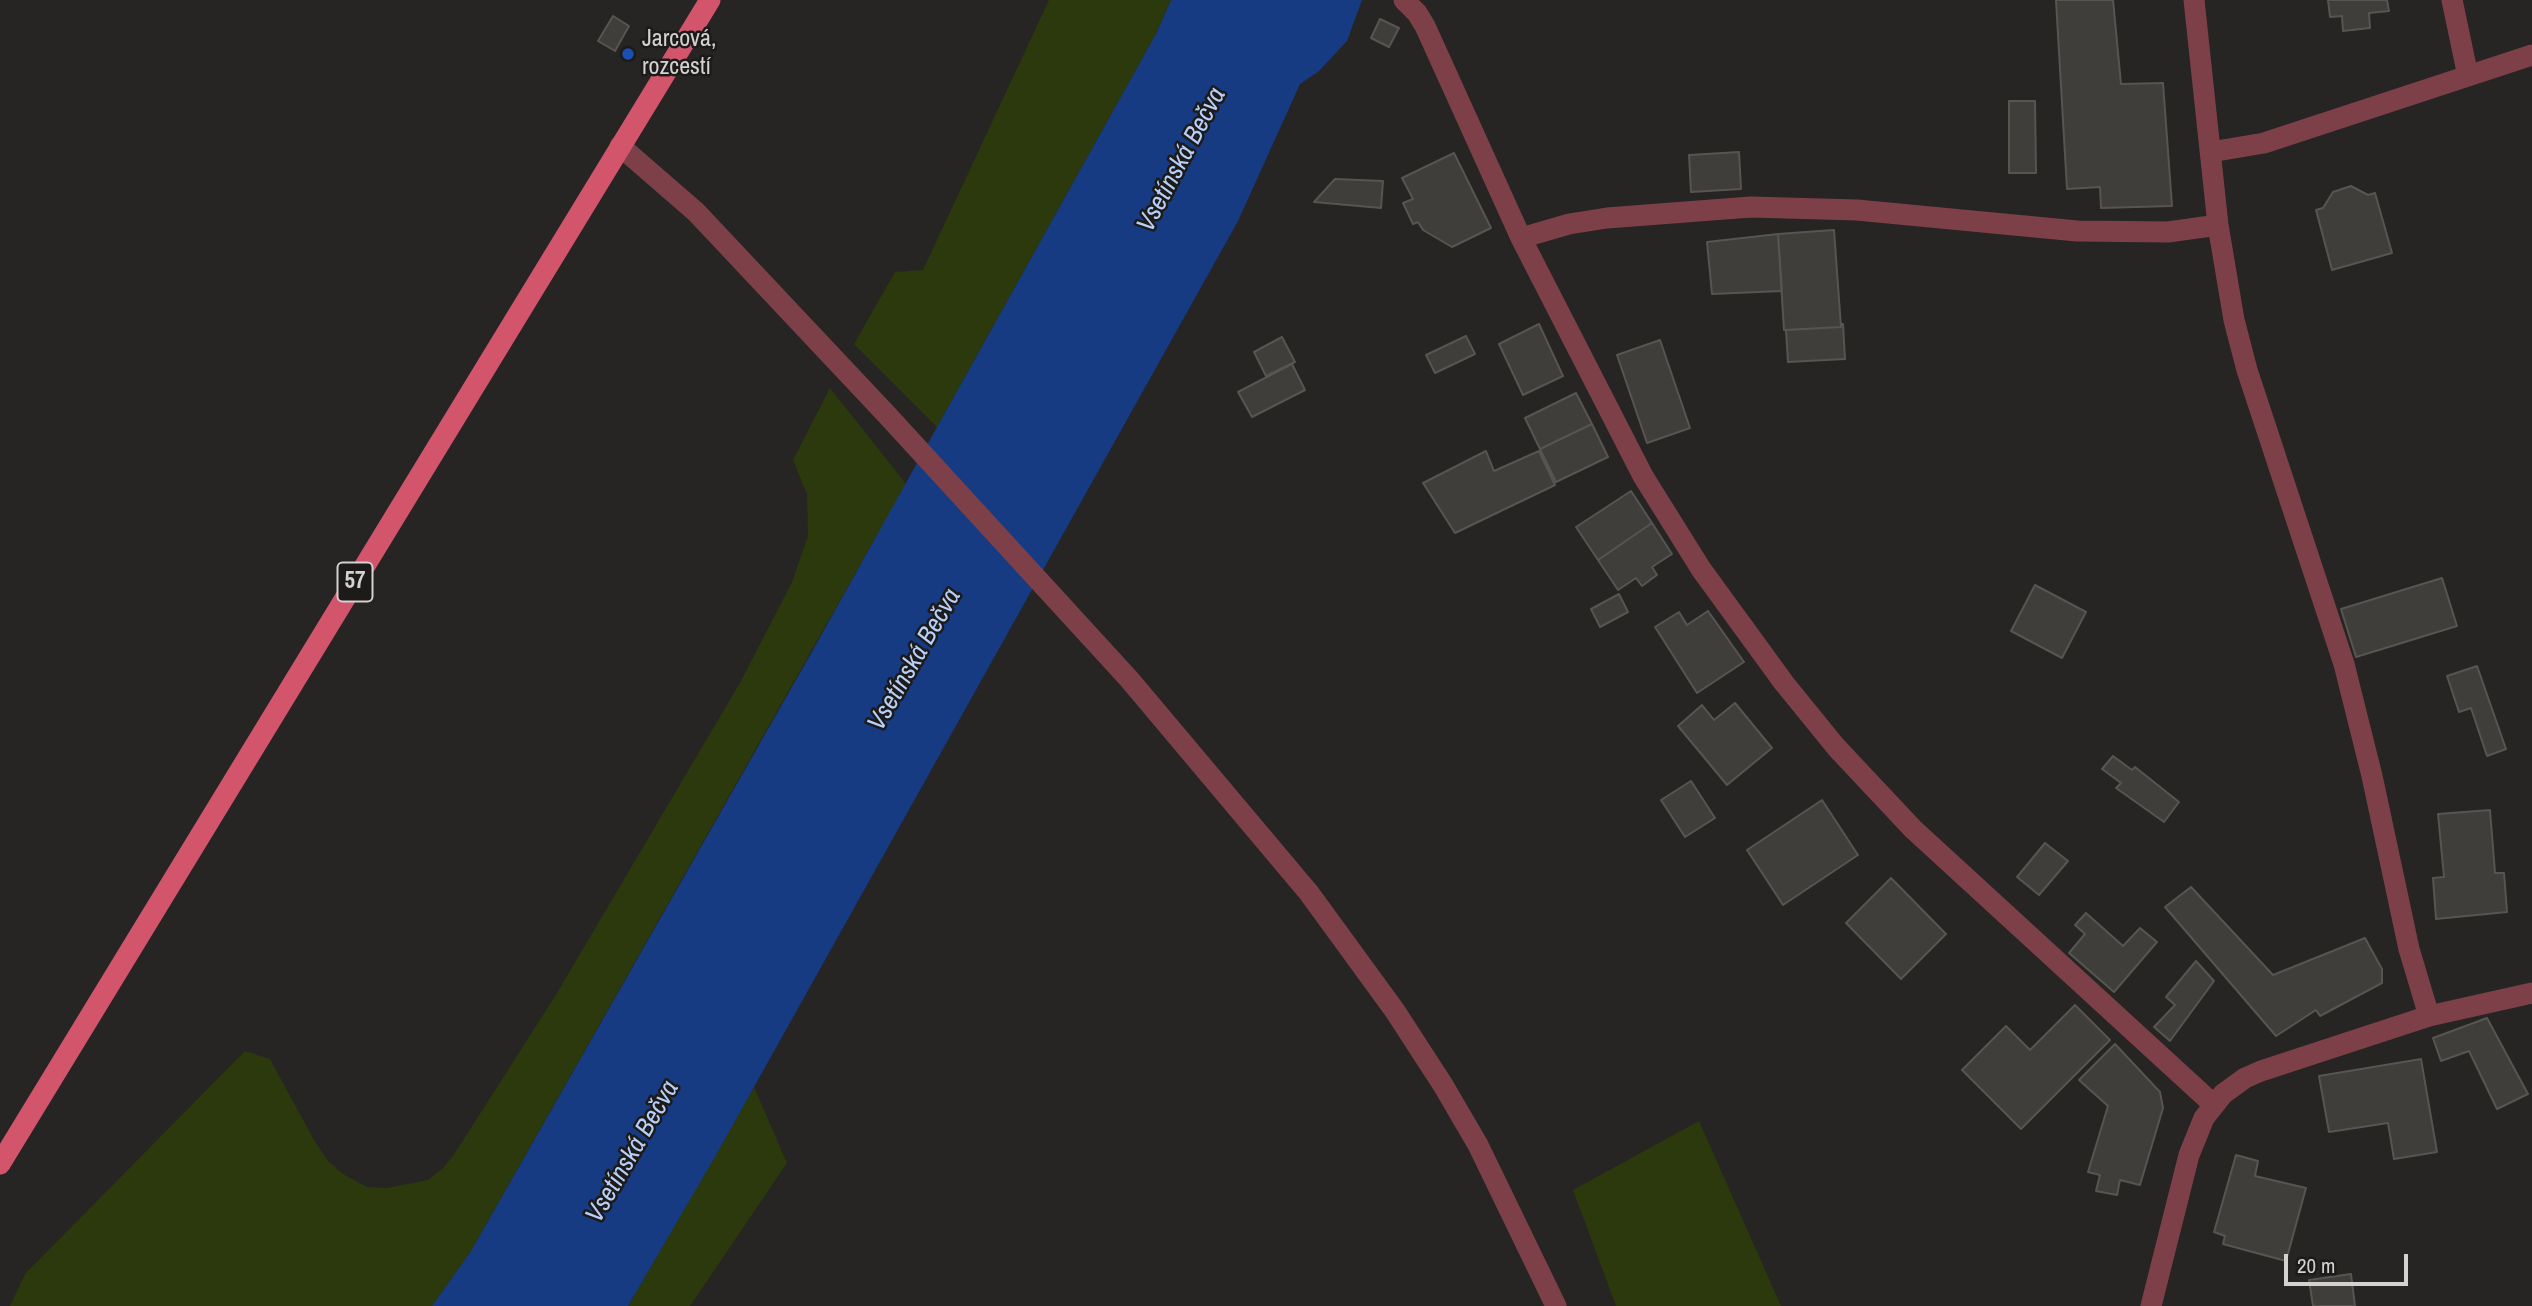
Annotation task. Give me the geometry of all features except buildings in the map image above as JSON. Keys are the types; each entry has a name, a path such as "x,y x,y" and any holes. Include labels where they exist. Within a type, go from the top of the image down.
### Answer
{"main road":[{"name":"57","path":"0,1164 710,0"}],"street":[{"path":"1404,0 1425,26 1521,238 1643,476 1701,569 1812,720 1913,830 2214,1105"},
{"path":"2194,0 2218,225 2238,341 2344,664 2372,776 2409,949 2429,1016"},
{"path":"2452,0 2468,76"},
{"path":"2211,152 2264,143 2532,55"},
{"path":"620,146 696,212 888,416 1129,679 1309,892 1395,1011 1443,1085 1478,1145 1556,1306"},
{"path":"1521,238 1569,224 1607,218 1751,207 1857,209 2077,231 2168,232 2218,225"},
{"path":"2151,1306 2189,1155 2198,1130 2224,1094 2261,1071 2429,1016 2532,993"}],"green space":[{"path":"1049,0 1171,0 1157,32 937,427 854,344 895,272 923,270"},
{"path":"830,388 906,484 471,1251 432,1306 10,1306 25,1274 245,1051 270,1059 314,1140 328,1161 343,1174 367,1187 387,1188 428,1180 442,1169 557,993 741,681 792,582 808,536 807,494 793,460"},
{"path":"754,1087 787,1163 690,1306 628,1306"},
{"path":"1699,1121 1781,1306 1616,1306 1573,1190"}],"water":[{"name":"Vsetínská Bečva","path":"1171,0 1362,0 1347,41 1319,71 1300,84 1238,221 716,1155 628,1306 432,1306 471,1251 809,657 1157,32"}],"place":[{"name":"Jarcová, rozcestí","path":"628,54"}]}
